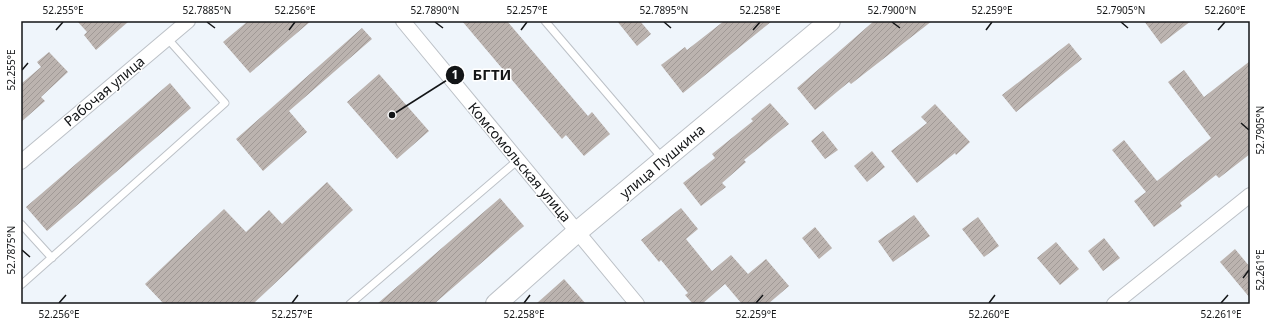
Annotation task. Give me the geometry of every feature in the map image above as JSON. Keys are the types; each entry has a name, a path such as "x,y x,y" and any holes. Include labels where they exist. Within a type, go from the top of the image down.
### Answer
{"main road":[{"name":"улица Пушкина","path":"496,304 577,232 830,21"}],"street":[{"name":"Рабочая улица","path":"21,162 188,21"},
{"name":"Комсомольская улица","path":"403,21 636,304"},
{"path":"1114,304 1250,195"}],"lane":[{"path":"545,21 664,159"},
{"path":"21,285 225,103 167,38"},
{"path":"350,304 518,160"},
{"path":"21,224 52,258"}],"building":[{"path":"77,21 129,21 96,50 84,35 87,32"},
{"path":"248,21 311,21 250,73 223,42"},
{"path":"462,21 507,21 588,116 592,112 610,134 584,156 566,135 562,139"},
{"path":"617,21 640,21 651,34 637,46"},
{"path":"724,21 772,21 683,93 661,65 685,47 687,50"},
{"path":"874,21 932,21 851,84 849,82 815,110 797,88"},
{"path":"1144,21 1191,21 1161,44"},
{"path":"362,28 372,39 289,111 307,132 263,171 236,139"},
{"path":"1069,43 1082,59 1016,112 1002,95"},
{"path":"49,52 68,72 41,97 45,101 21,122 21,84 41,67 37,62"},
{"path":"1250,61 1250,154 1219,178 1216,175 1180,203 1182,206 1154,227 1134,201 1146,192 1112,150 1124,140 1157,181 1211,138 1168,82 1184,70 1204,97"},
{"path":"379,74 429,131 397,159 347,102"},
{"path":"170,83 191,108 47,231 26,207"},
{"path":"770,103 789,124 744,160 746,162 722,183 726,187 701,206 683,183 715,158 712,154 753,121 751,119"},
{"path":"935,104 970,142 956,155 955,153 917,183 891,151 927,123 921,117"},
{"path":"823,131 838,150 825,159 811,141"},
{"path":"872,151 885,167 867,182 854,166"},
{"path":"327,182 353,210 253,304 164,304 145,284 224,209 246,232 269,210 282,224"},
{"path":"500,198 524,226 434,304 377,304"},
{"path":"681,208 698,229 686,239 712,271 731,255 748,274 766,259 789,286 768,304 742,304 725,284 702,304 693,304 685,295 688,293 661,260 659,262 641,240"},
{"path":"914,215 930,236 893,262 878,241"},
{"path":"978,217 999,246 984,257 962,229"},
{"path":"815,227 832,248 819,259 802,238"},
{"path":"1104,238 1120,258 1103,271 1088,251"},
{"path":"1056,242 1079,269 1060,285 1037,258"},
{"path":"1235,249 1250,267 1250,298 1220,262"},
{"path":"564,279 586,304 536,304"}],"place":[{"name":"БГТИ","path":"392,115"}]}
